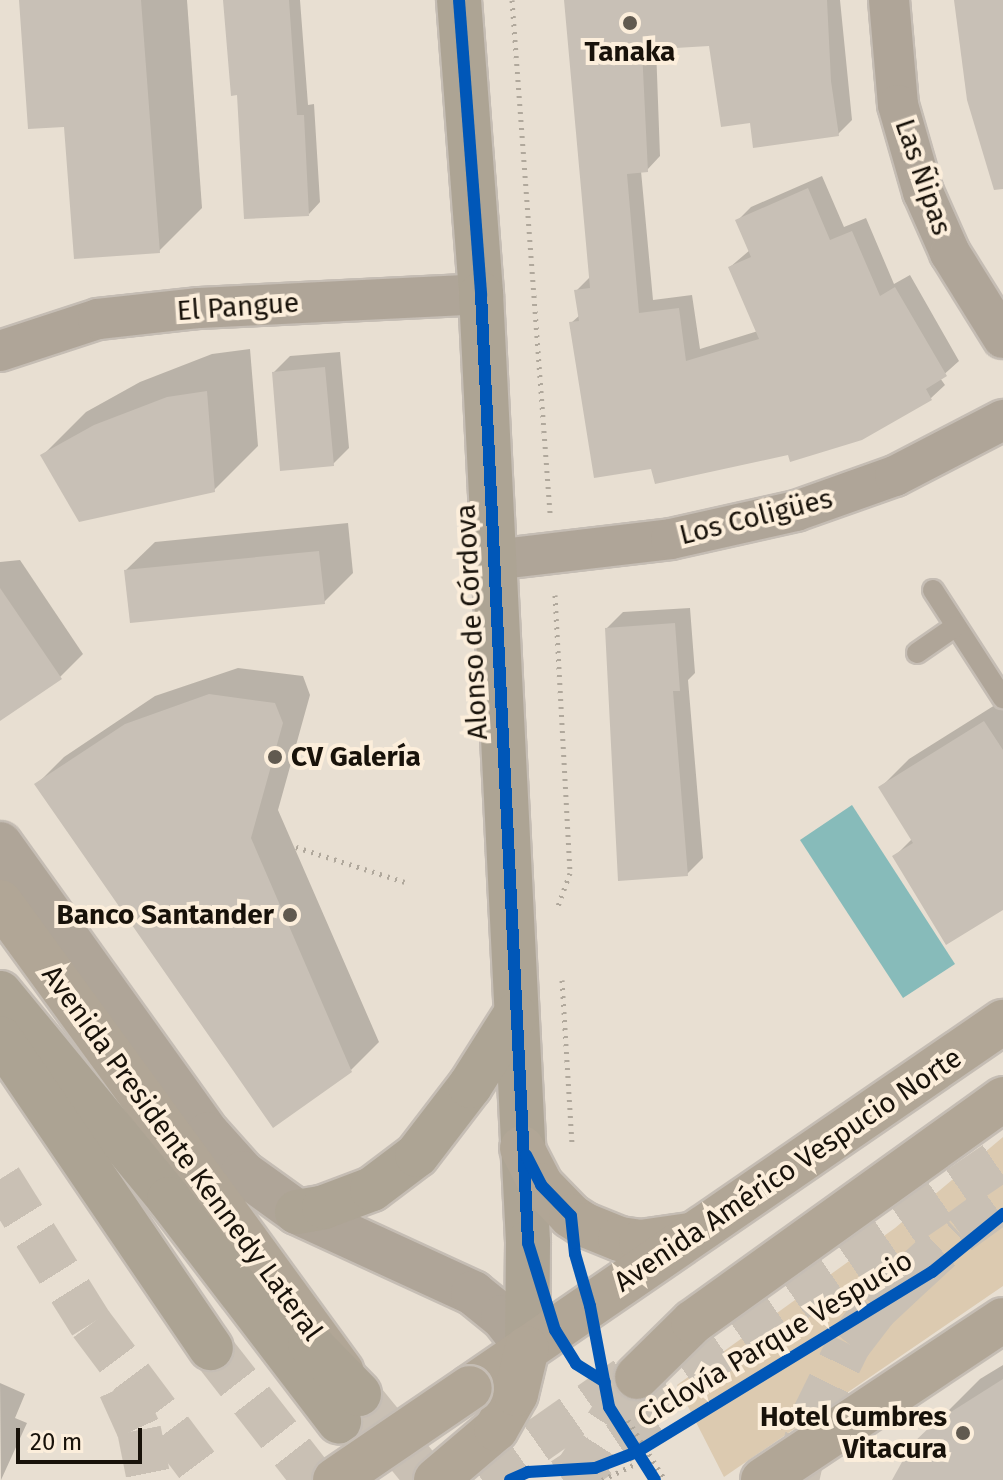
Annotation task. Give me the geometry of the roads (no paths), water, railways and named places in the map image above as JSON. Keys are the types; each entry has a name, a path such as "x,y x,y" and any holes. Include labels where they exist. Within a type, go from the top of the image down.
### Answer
{"highway":[{"path":"0,993 169,1199 354,1406"},
{"path":"0,1038 211,1348"}],"main road":[{"name":"Alonso de Córdova","path":"459,0 481,294 528,1243 527,1348"},
{"name":"Avenida Presidente Kennedy Lateral","path":"0,902 354,1406"},
{"path":"297,1212 351,1199 392,1177 417,1155 470,1086 515,1015"},
{"name":"Avenida Américo Vespucio Norte","path":"335,1480 1003,1022"},
{"path":"625,1401 693,1322 1003,1099"},
{"path":"522,1148 541,1185 571,1216 631,1240 663,1241 696,1233"},
{"path":"763,1480 1003,1320"},
{"path":"436,1480 496,1429 516,1394 527,1348"}],"street":[{"name":"Las Ñipas","path":"889,0 898,105 923,192 950,253 1003,338"},
{"name":"El Pangue","path":"0,351 98,319 199,308 481,294"},
{"name":"Los Coligües","path":"493,560 671,539 796,511 895,476 1003,420"},
{"name":"Avenida Presidente Kennedy Lateral","path":"0,844 208,1134 243,1173 297,1212 473,1293 503,1317 527,1348"}],"lane":[{"path":"933,590 1003,698"},
{"path":"917,653 956,626"}],"water":[{"path":"852,805 955,964 903,998 800,840"}],"tunnel":[{"path":"632,1412 1003,1158"},
{"path":"0,1179 91,1324 208,1480"},
{"path":"797,1480 810,1423 849,1344 876,1309 908,1279 959,1232 1003,1200"},
{"path":"211,1348 314,1480"},
{"path":"482,1480 667,1350"},
{"path":"571,1480 637,1377"},
{"path":"120,1388 139,1430 149,1480"},
{"path":"365,1403 428,1480"},
{"path":"563,1480 671,1409"}],"place":[{"name":"Tanaka","path":"630,23"},
{"name":"CV Galería","path":"275,757"},
{"name":"Banco Santander","path":"290,915"},
{"name":"Hotel Cumbres Vitacura","path":"963,1433"}]}
